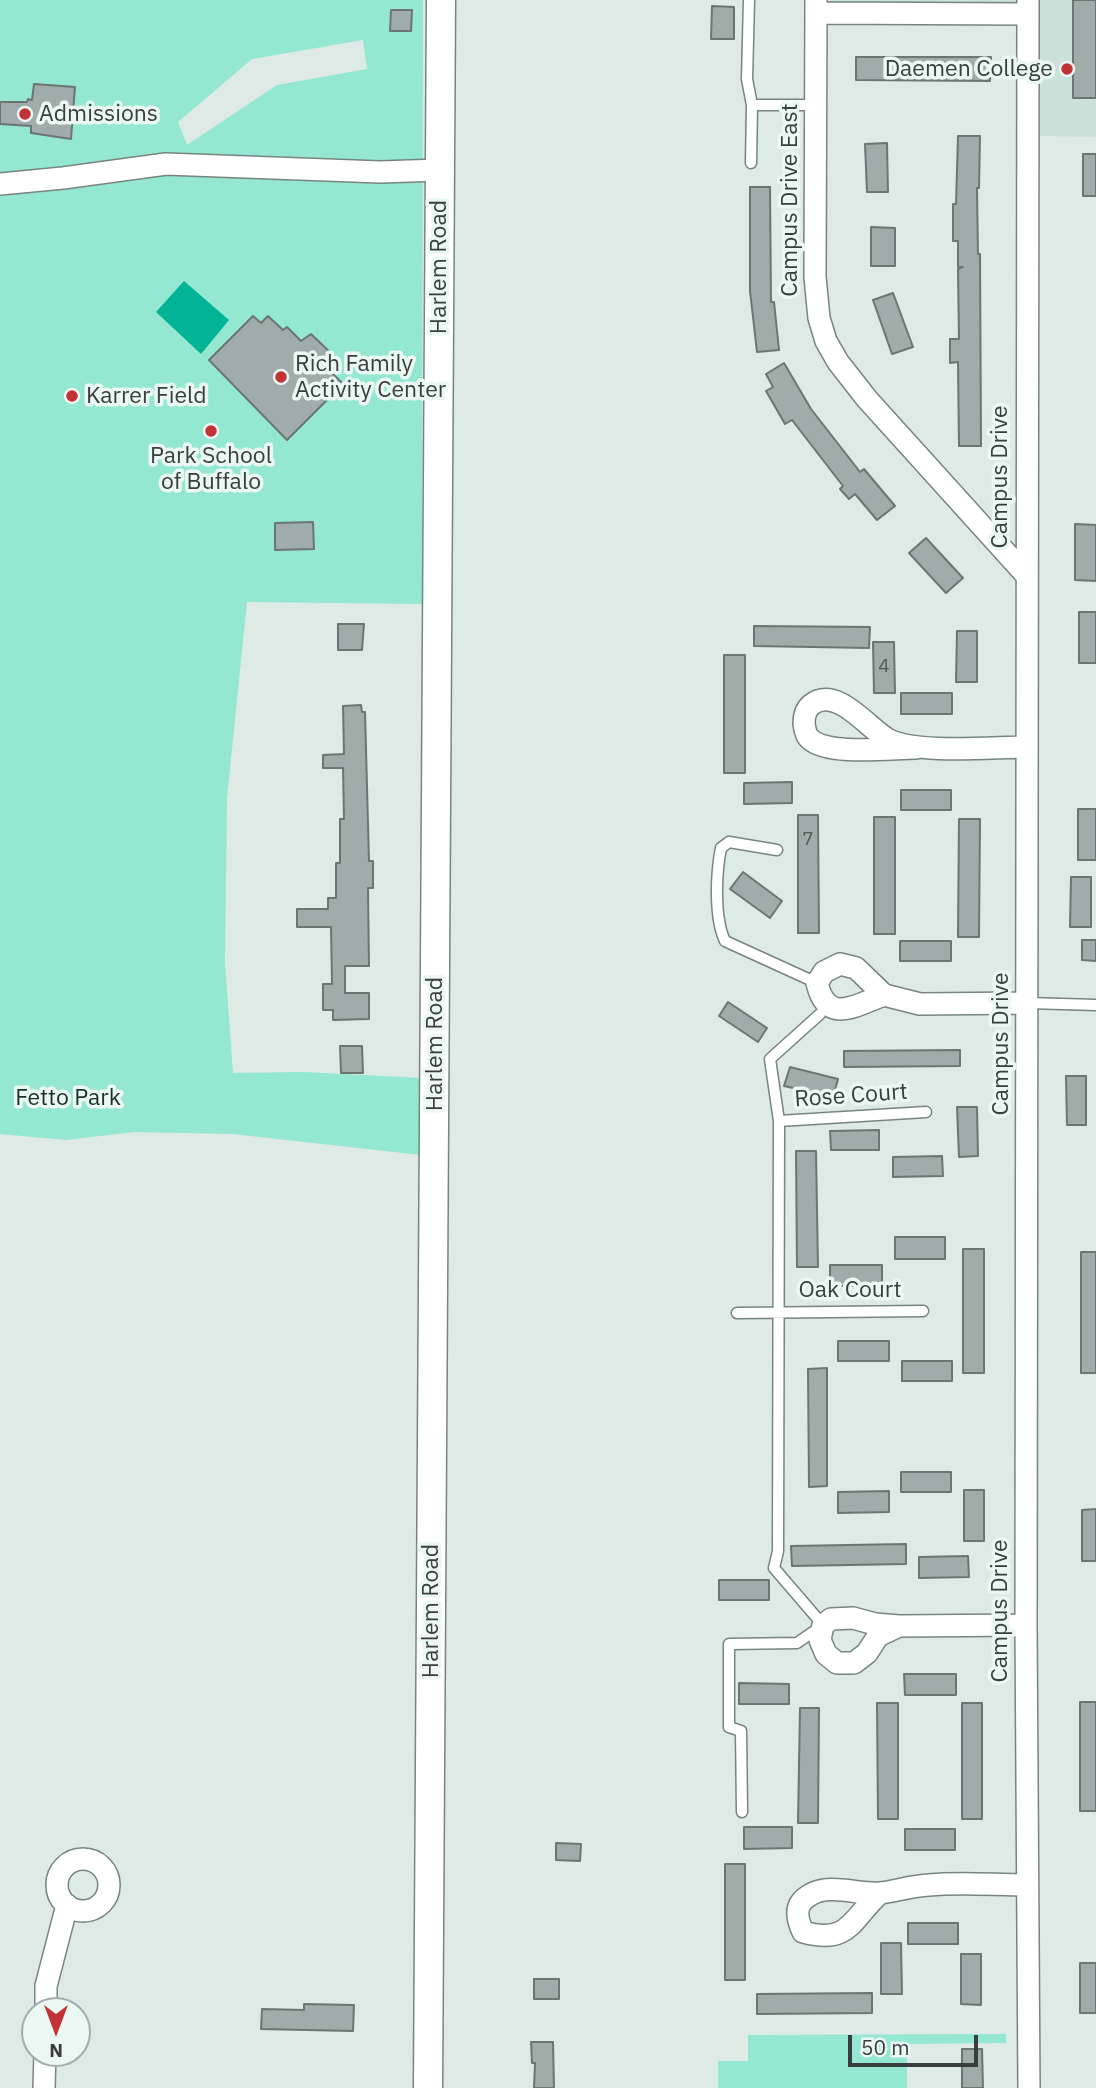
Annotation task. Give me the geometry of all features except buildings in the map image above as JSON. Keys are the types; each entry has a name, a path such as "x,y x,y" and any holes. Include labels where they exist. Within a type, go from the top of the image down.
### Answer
{"main road":[{"name":"Harlem Road","path":"428,2088 441,0"}],"street":[{"path":"816,7 1028,7"},
{"name":"Campus Drive East","path":"816,7 816,296 826,341 838,362 867,400 1027,576"},
{"name":"Campus Drive","path":"1028,7 1026,1625 1029,2088"},
{"path":"0,184 166,164 380,172 440,170"},
{"path":"916,748 888,740 850,709 834,702 821,701 811,705 805,713 806,733 811,740 828,747 848,749 1027,747"},
{"path":"884,995 840,1010 826,1004 819,993 817,983 824,972 840,964 856,968 884,995 920,1004 1028,1003"},
{"path":"899,1626 878,1636 867,1653 854,1663 837,1663 826,1654 820,1640 823,1625 831,1619 853,1618 874,1625 899,1626 1026,1625"},
{"path":"880,1893 928,1885 1027,1885"},
{"path":"46,1997 46,1986 67,1905"},
{"path":"44,2088 45,2067"}],"lane":[{"path":"749,0 747,79 752,105 751,163"},
{"path":"752,105 816,106"},
{"path":"777,850 729,842 721,848 718,862 719,929 725,941 817,983"},
{"path":"1028,1003 1096,1005"},
{"path":"741,1812 741,1731 730,1727 729,1644 797,1643 823,1625 774,1569 778,1551 779,1121 770,1059 820,1014"},
{"name":"Rose Court","path":"779,1121 926,1112"},
{"name":"Oak Court","path":"737,1313 923,1311"}],"shaded area":[{"name":"Daemen College","path":"830,0 1096,0 1096,137 1039,136 1037,2 830,3"},
{"path":"184,281 229,320 201,354 156,312"}],"green space":[{"name":"Park School of Buffalo","path":"0,0 423,0 422,604 247,602 227,798 225,963 233,1073 303,1072 420,1078 421,1155 233,1134 134,1132 66,1140 0,1134","holes":["363,40 367,69 277,85 187,145 178,122 252,59"]},
{"path":"1006,2034 1006,2043 907,2044 907,2088 718,2088 718,2061 748,2061 748,2035"}],"place":[{"name":"Daemen College","path":"1067,69"},
{"name":"Admissions","path":"25,114"},
{"name":"Rich Family Activity Center","path":"281,377"},
{"name":"Karrer Field","path":"72,396"},
{"name":"Park School of Buffalo","path":"211,431"}],"park label":[{"name":"Fetto Park","path":"68,1098"}]}
